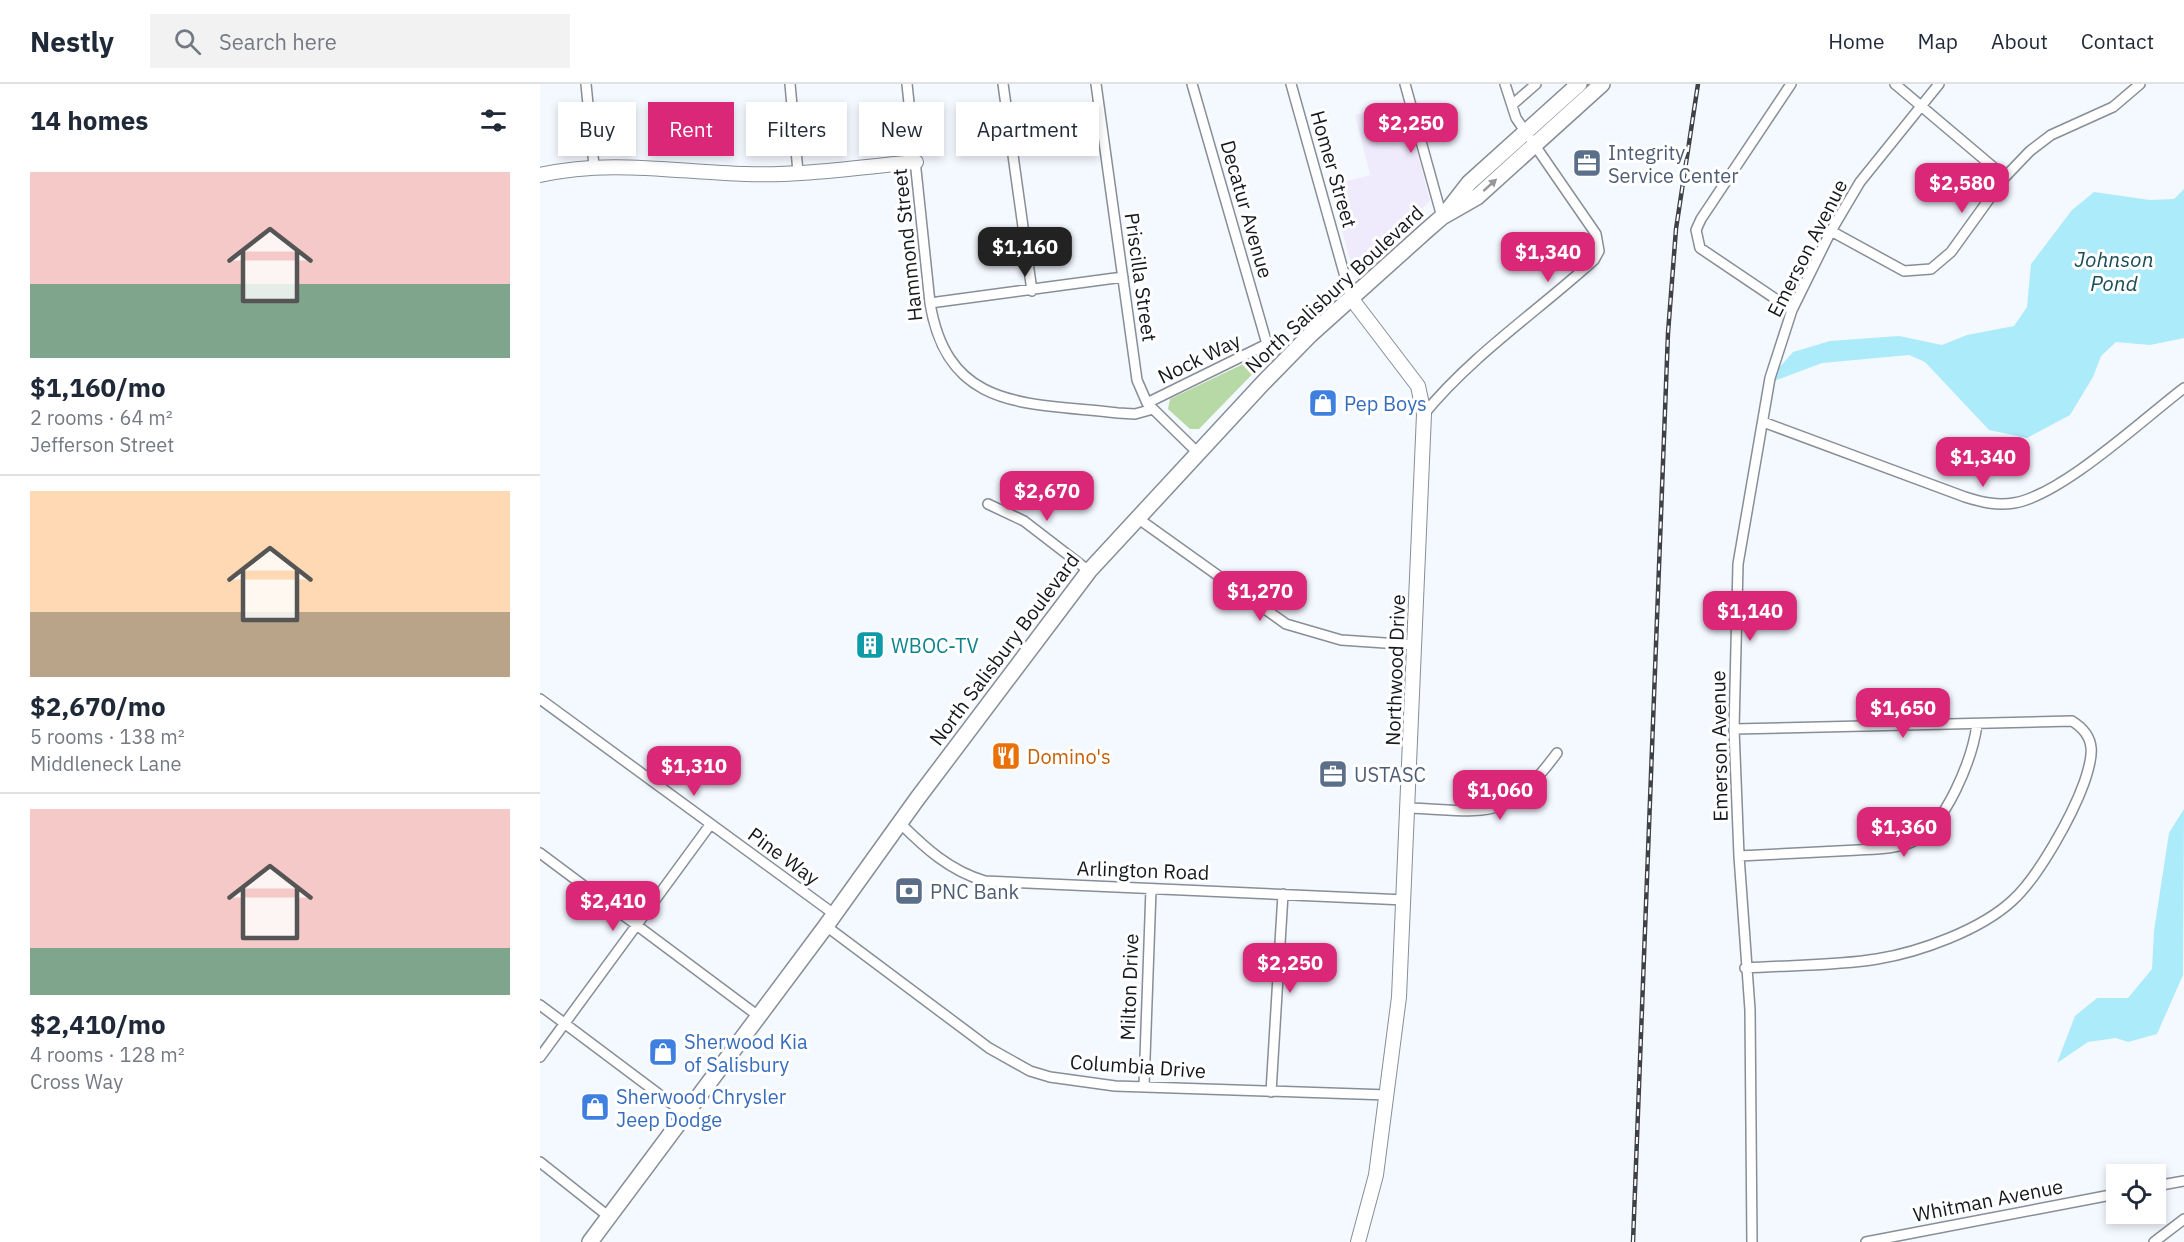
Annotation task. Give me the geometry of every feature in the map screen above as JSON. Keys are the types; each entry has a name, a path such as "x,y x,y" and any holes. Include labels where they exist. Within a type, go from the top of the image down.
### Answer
{"main road":[{"name":"North Salisbury Boulevard","path":"1530,138 1579,84"},
{"name":"North Salisbury Boulevard","path":"590,1242 1089,571 1136,517 1306,339 1442,217 1469,183 1602,84"}],"street":[{"path":"586,84 594,166"},
{"path":"790,84 798,172"},
{"name":"Hammond Street","path":"907,84 933,324 950,360 976,387 990,394 1022,402 1118,414 1135,414 1150,406"},
{"path":"1003,84 1032,291"},
{"name":"Priscilla Street","path":"1096,84 1137,380 1150,406 1197,452"},
{"name":"Decatur Avenue","path":"1192,84 1267,344"},
{"name":"Homer Street","path":"1291,84 1351,298"},
{"path":"1405,84 1442,217"},
{"path":"1424,414 1437,397 1497,342 1594,260 1599,250 1596,234 1530,138 1512,105 1505,84"},
{"path":"1512,105 1536,84"},
{"path":"1791,84 1701,219 1696,230 1700,248 1792,310"},
{"path":"1895,84 2005,177"},
{"name":"Emerson Avenue","path":"1752,1242 1752,1097 1734,729 1738,564 1770,378 1792,310 1831,231 1860,182 1939,84"},
{"path":"1831,231 1904,271 1931,268 1951,252 2005,177 2041,141 2113,107 2140,84"},
{"path":"540,175 594,166 643,166 747,174 916,162"},
{"path":"930,303 1123,277"},
{"name":"Northwood Drive","path":"1351,298 1414,379 1422,396 1424,414 1409,808 1399,997 1376,1175 1358,1242"},
{"name":"Nock Way","path":"1150,406 1267,344"},
{"path":"1763,422 1965,497 1999,504 2016,503 2044,493 2184,388"},
{"path":"988,504 1024,521 1089,571"},
{"path":"1136,517 1287,624 1341,640 1414,645"},
{"name":"Pine Way","path":"540,699 710,825 830,920"},
{"path":"1734,729 2072,721 2086,730 2092,742 2086,775 2079,796 2053,845 2014,899 1993,915 1943,940 1907,952 1856,961 1745,968"},
{"path":"1739,856 1872,851 1911,843 1933,824 1957,788 1974,744 1977,725"},
{"path":"1409,808 1481,811 1498,808 1513,802 1529,789 1557,753"},
{"name":"Arlington Road","path":"900,823 933,855 963,874 985,881 1405,900"},
{"path":"540,1057 710,825"},
{"path":"540,853 757,1015"},
{"name":"Milton Drive","path":"1144,1086 1151,889"},
{"path":"1271,1092 1283,894"},
{"name":"Columbia Drive","path":"830,920 923,1001 1011,1062 1050,1077 1092,1084 1388,1095"},
{"path":"540,1005 684,1113"},
{"path":"540,1162 608,1216"},
{"path":"2166,1184 2184,1181"},
{"name":"Whitman Avenue","path":"1866,1242 2106,1196"},
{"path":"2154,1242 2184,1219"}],"shaded area":[{"path":"1404,103 1430,201 1353,271 1330,186 1370,175 1355,115"}],"green space":[{"path":"1262,355 1267,359 1199,429 1190,429 1168,409 1170,399"}],"water":[{"name":"Johnson Pond","path":"2184,189 2184,338 2150,345 2116,342 2101,356 2093,377 2070,415 2027,438 1989,430 1925,362 1909,355 1822,363 1774,381 1777,370 1793,352 1830,341 1899,336 1942,345 1967,335 2014,326 2027,307 2031,264 2072,210 2094,192 2150,200 2174,199"},
{"path":"2184,809 2183,975 2157,1034 2128,1042 2116,1038 2088,1042 2057,1063 2075,1016 2097,998 2128,998 2152,969 2154,931 2169,833"}],"railway":[{"path":"1633,1242 1668,333 1676,229 1698,84"}],"place":[{"name":"Integrity Service Center","path":"1587,163"},
{"name":"Pep Boys","path":"1323,403"},
{"name":"WBOC-TV","path":"870,645"},
{"name":"Domino's","path":"1006,756"},
{"name":"USTASC","path":"1333,774"},
{"name":"PNC Bank","path":"909,891"},
{"name":"Sherwood Kia of Salisbury","path":"663,1052"},
{"name":"Sherwood Chrysler Jeep Dodge","path":"595,1107"}]}
